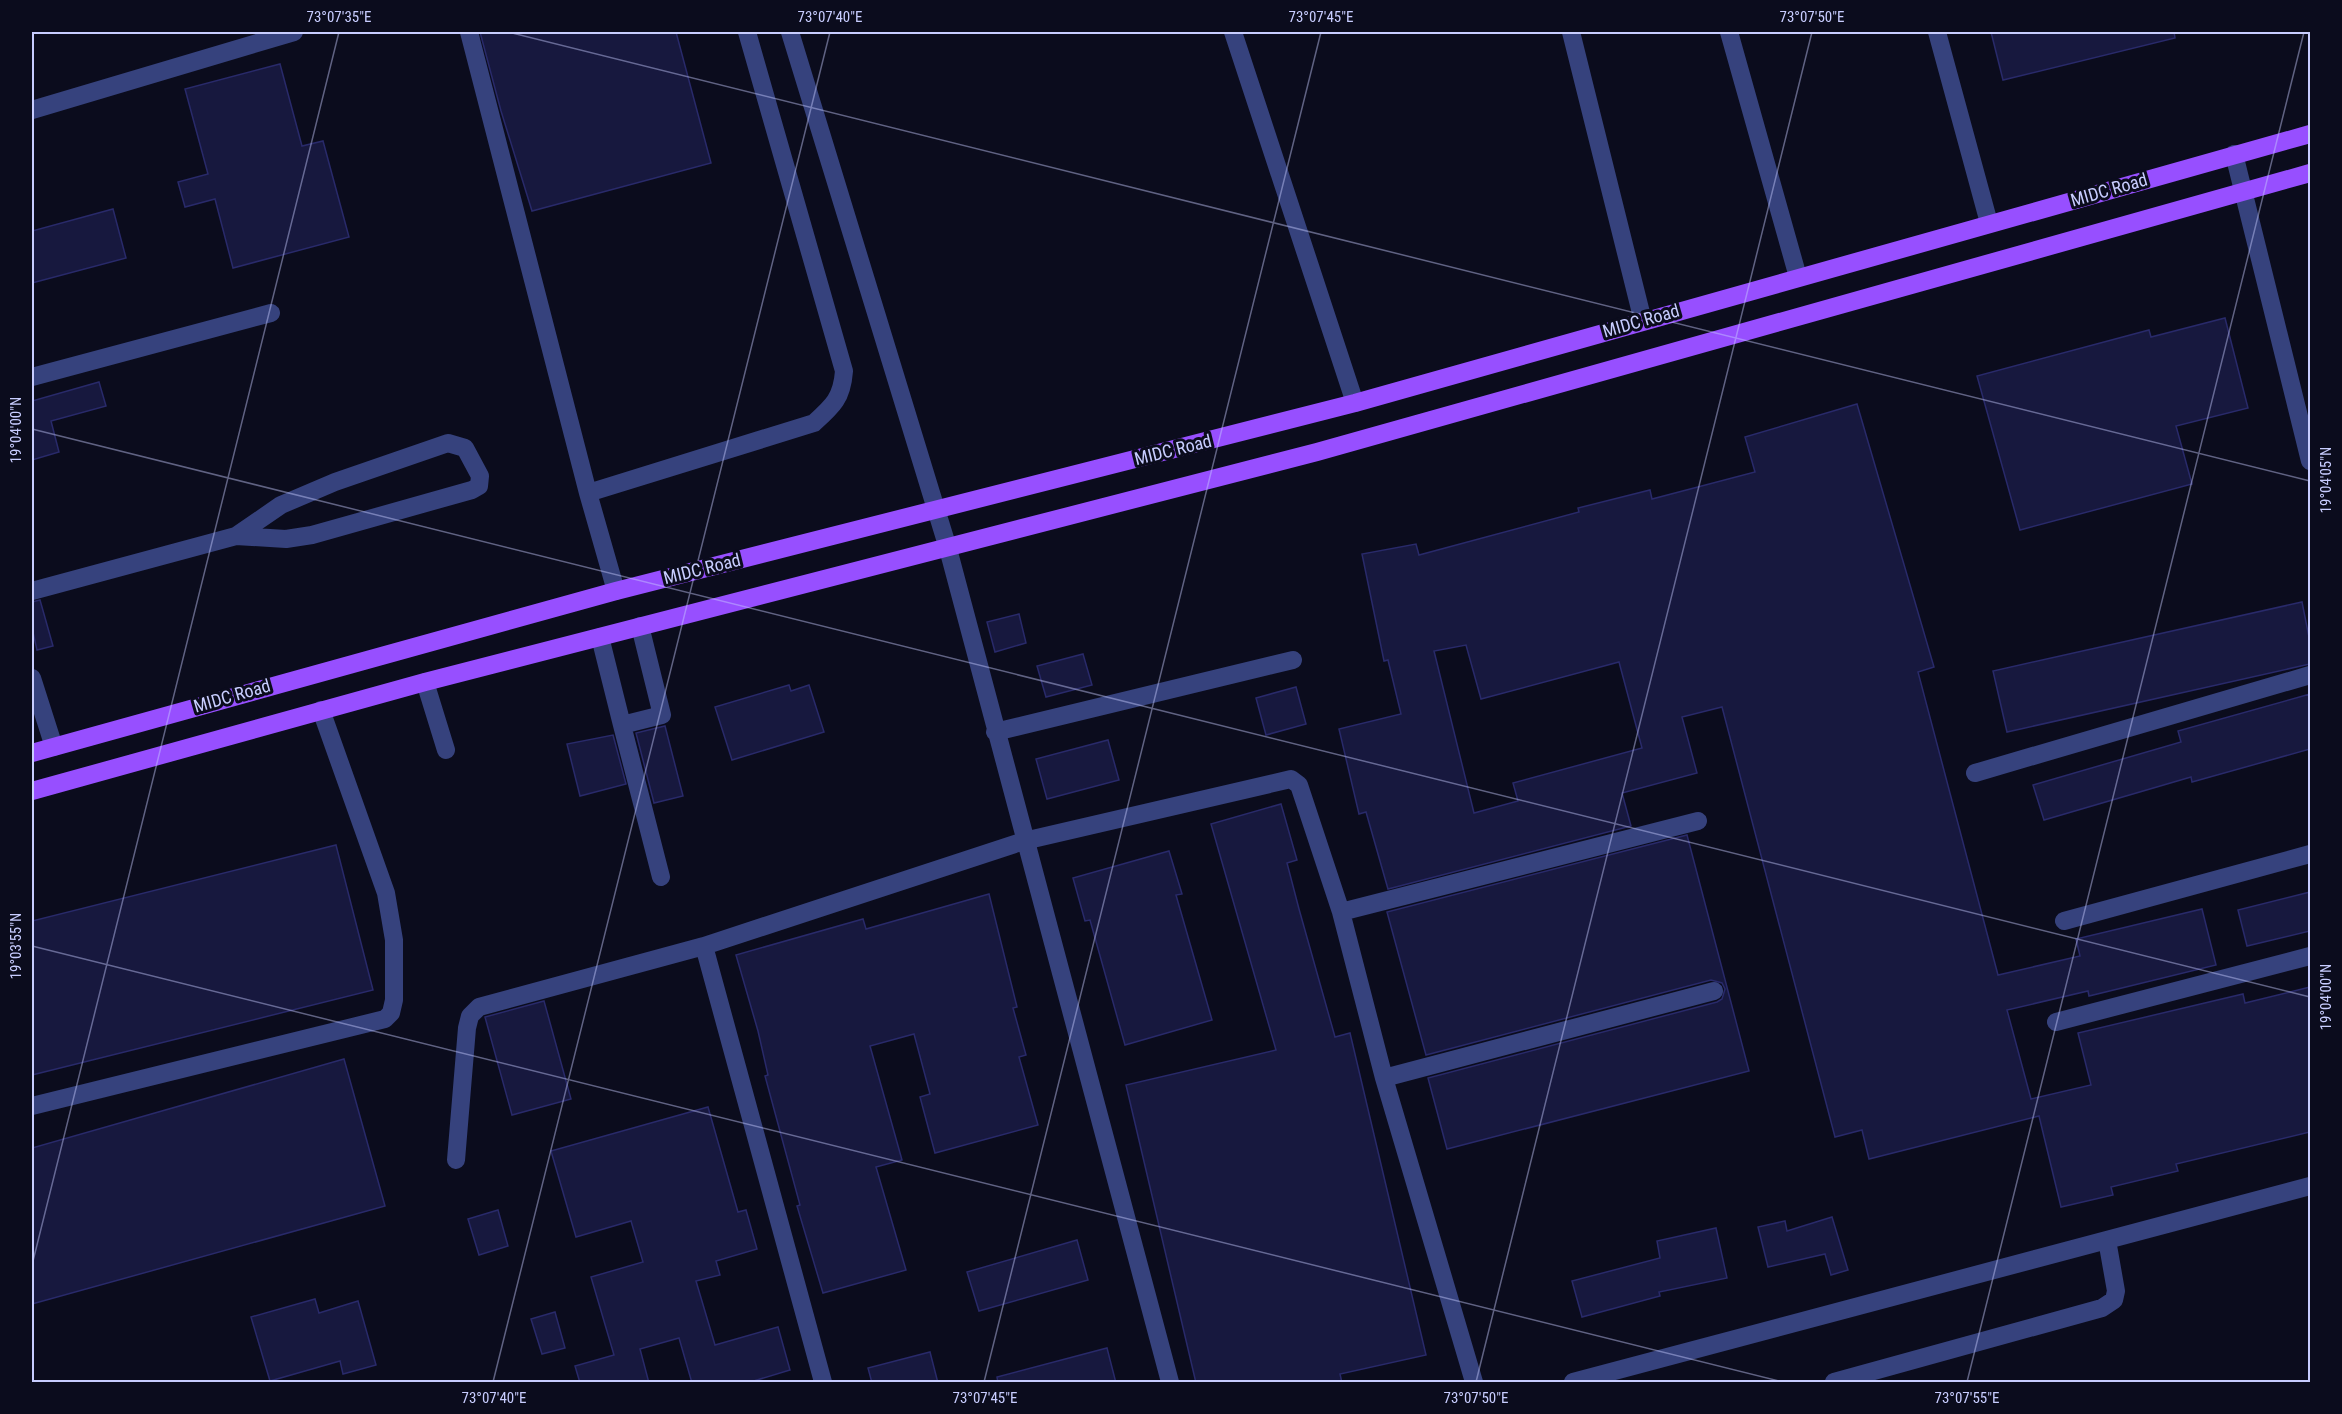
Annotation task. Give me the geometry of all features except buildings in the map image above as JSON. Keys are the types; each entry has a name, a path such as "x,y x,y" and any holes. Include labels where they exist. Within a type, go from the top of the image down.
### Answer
{"main road":[{"name":"MIDC Road","path":"32,753 616,591 1355,403 2310,134"},
{"name":"MIDC Road","path":"32,791 425,682 947,545 1317,452 2310,173"}],"street":[{"path":"32,110 250,38 294,32"},
{"path":"469,32 588,493 616,591"},
{"path":"588,493 814,423 833,406 843,391 844,371 747,32"},
{"path":"790,32 947,545 1170,1383"},
{"path":"1233,32 1355,403"},
{"path":"1571,32 1643,321"},
{"path":"1729,32 1798,277"},
{"path":"1937,32 1989,223"},
{"path":"2234,154 2310,461"},
{"path":"32,377 271,313"},
{"path":"32,591 236,536 286,539 312,535 472,490 478,486 480,476 465,448 448,443 334,482 281,505 236,536"},
{"path":"622,725 662,715 640,626"},
{"path":"600,637 661,877"},
{"path":"995,732 1293,660"},
{"path":"1975,773 2310,675"},
{"path":"32,678 54,747"},
{"path":"425,682 446,750"},
{"path":"32,1106 385,1019 391,1013 394,1000 394,940 386,894 321,710"},
{"path":"456,1160 466,1028 470,1016 479,1007 704,946 1024,841 1292,778 1299,785 1341,912 1384,1078 1474,1383"},
{"path":"1341,912 1698,821"},
{"path":"2064,921 2310,854"},
{"path":"704,946 823,1383"},
{"path":"2056,1022 2310,956"},
{"path":"1384,1078 1714,991"},
{"path":"1573,1383 2310,1186"},
{"path":"1834,1383 2102,1308 2114,1300 2116,1291 2108,1240"}]}
